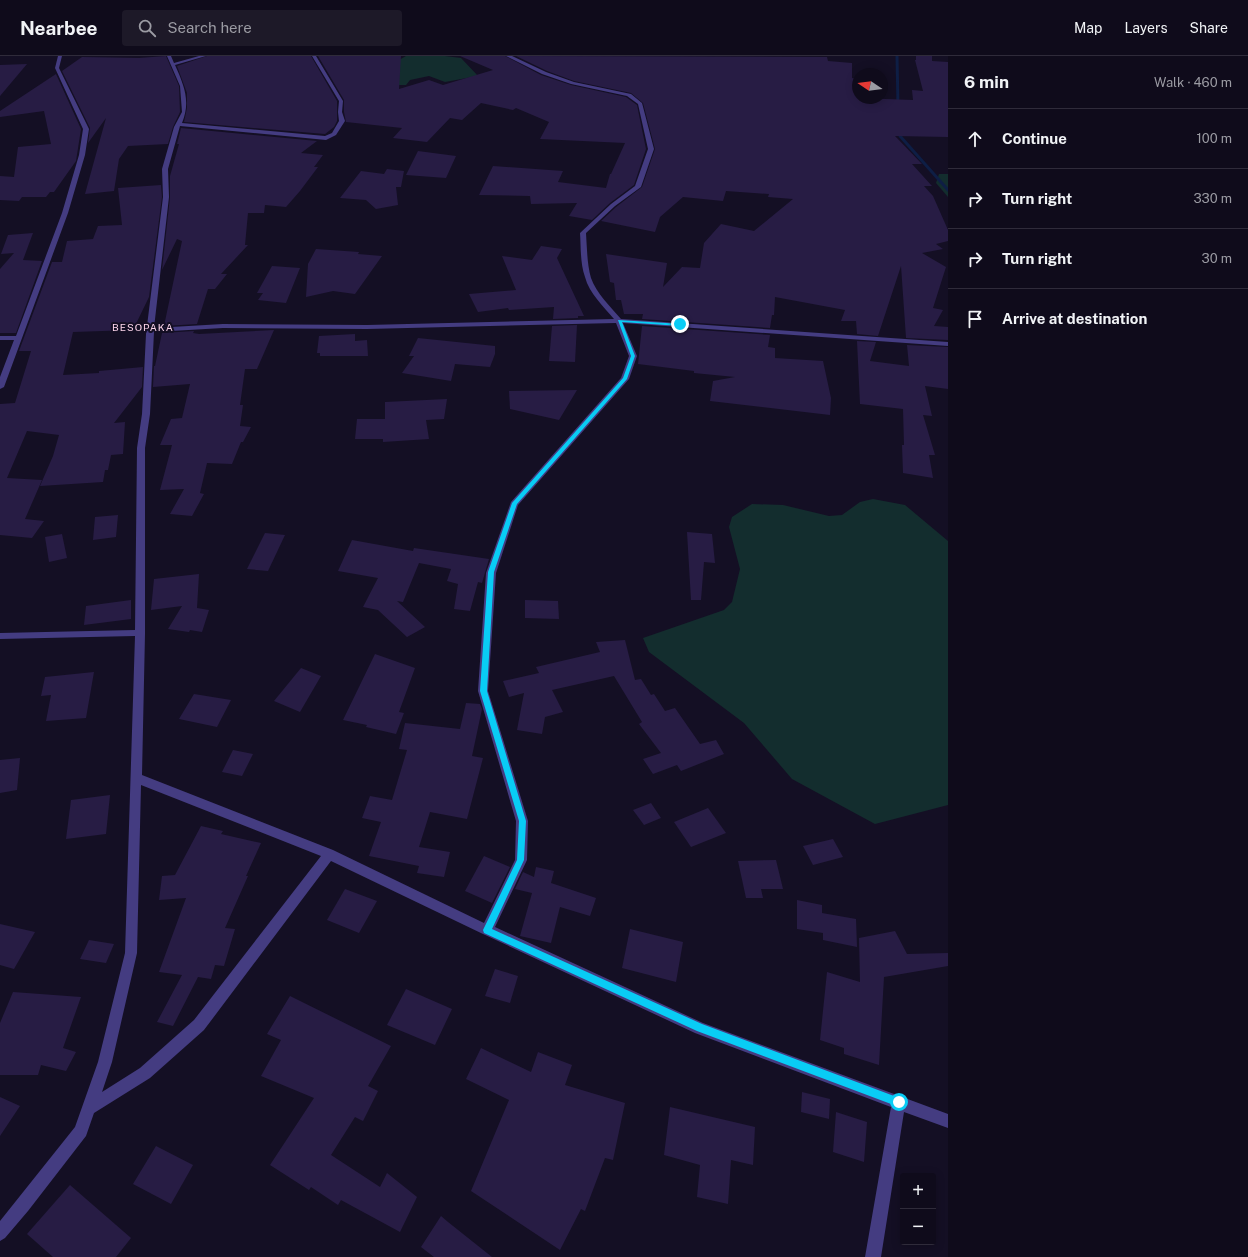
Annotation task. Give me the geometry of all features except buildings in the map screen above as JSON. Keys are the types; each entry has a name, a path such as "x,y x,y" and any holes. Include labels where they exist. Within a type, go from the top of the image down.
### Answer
{"street":[{"path":"0,387 65,213 82,155 86,129 57,68 60,56"},
{"path":"0,1233 23,1206 80,1131 105,1062 131,953 140,634 141,448 146,414 151,330 164,223 166,197 165,169 172,143 184,112 182,86 174,64 169,56"},
{"path":"174,64 204,56"},
{"path":"179,124 326,138 334,134 342,121 340,112 341,101 314,56"},
{"path":"487,930 521,860 522,821 483,691 491,572 514,504 625,379 633,356 619,321 596,293 588,278 584,254 583,233 613,205 638,187 651,149 640,103 629,95 574,83 544,73 508,56"},
{"path":"151,330 223,326 367,327 619,321 948,344"},
{"path":"0,338 18,338"},
{"path":"0,636 116,632 140,634"},
{"path":"136,778 330,854 487,930 700,1028 948,1121"},
{"path":"89,1108 145,1073 199,1025 330,854"},
{"path":"873,1257 899,1102"}],"green space":[{"path":"406,56 445,56 461,58 478,76 445,82 429,76 410,80 406,85 384,85 399,60"},
{"path":"939,174 948,174 948,197 936,183"},
{"path":"873,499 905,505 948,541 948,805 875,824 792,779 744,723 649,652 643,638 724,610 732,602 740,569 729,527 732,517 752,504 783,505 829,516 842,515 860,502"}],"waterway":[{"path":"897,56 898,107"},
{"path":"900,130 900,136 948,190"}],"district":[{"name":"BESOPAKA","path":"143,327"}],"route":[{"path":"680,324 619,321 633,356 625,379 514,504 491,572 483,691 522,821 521,860 487,930 700,1028 899,1102"}]}
